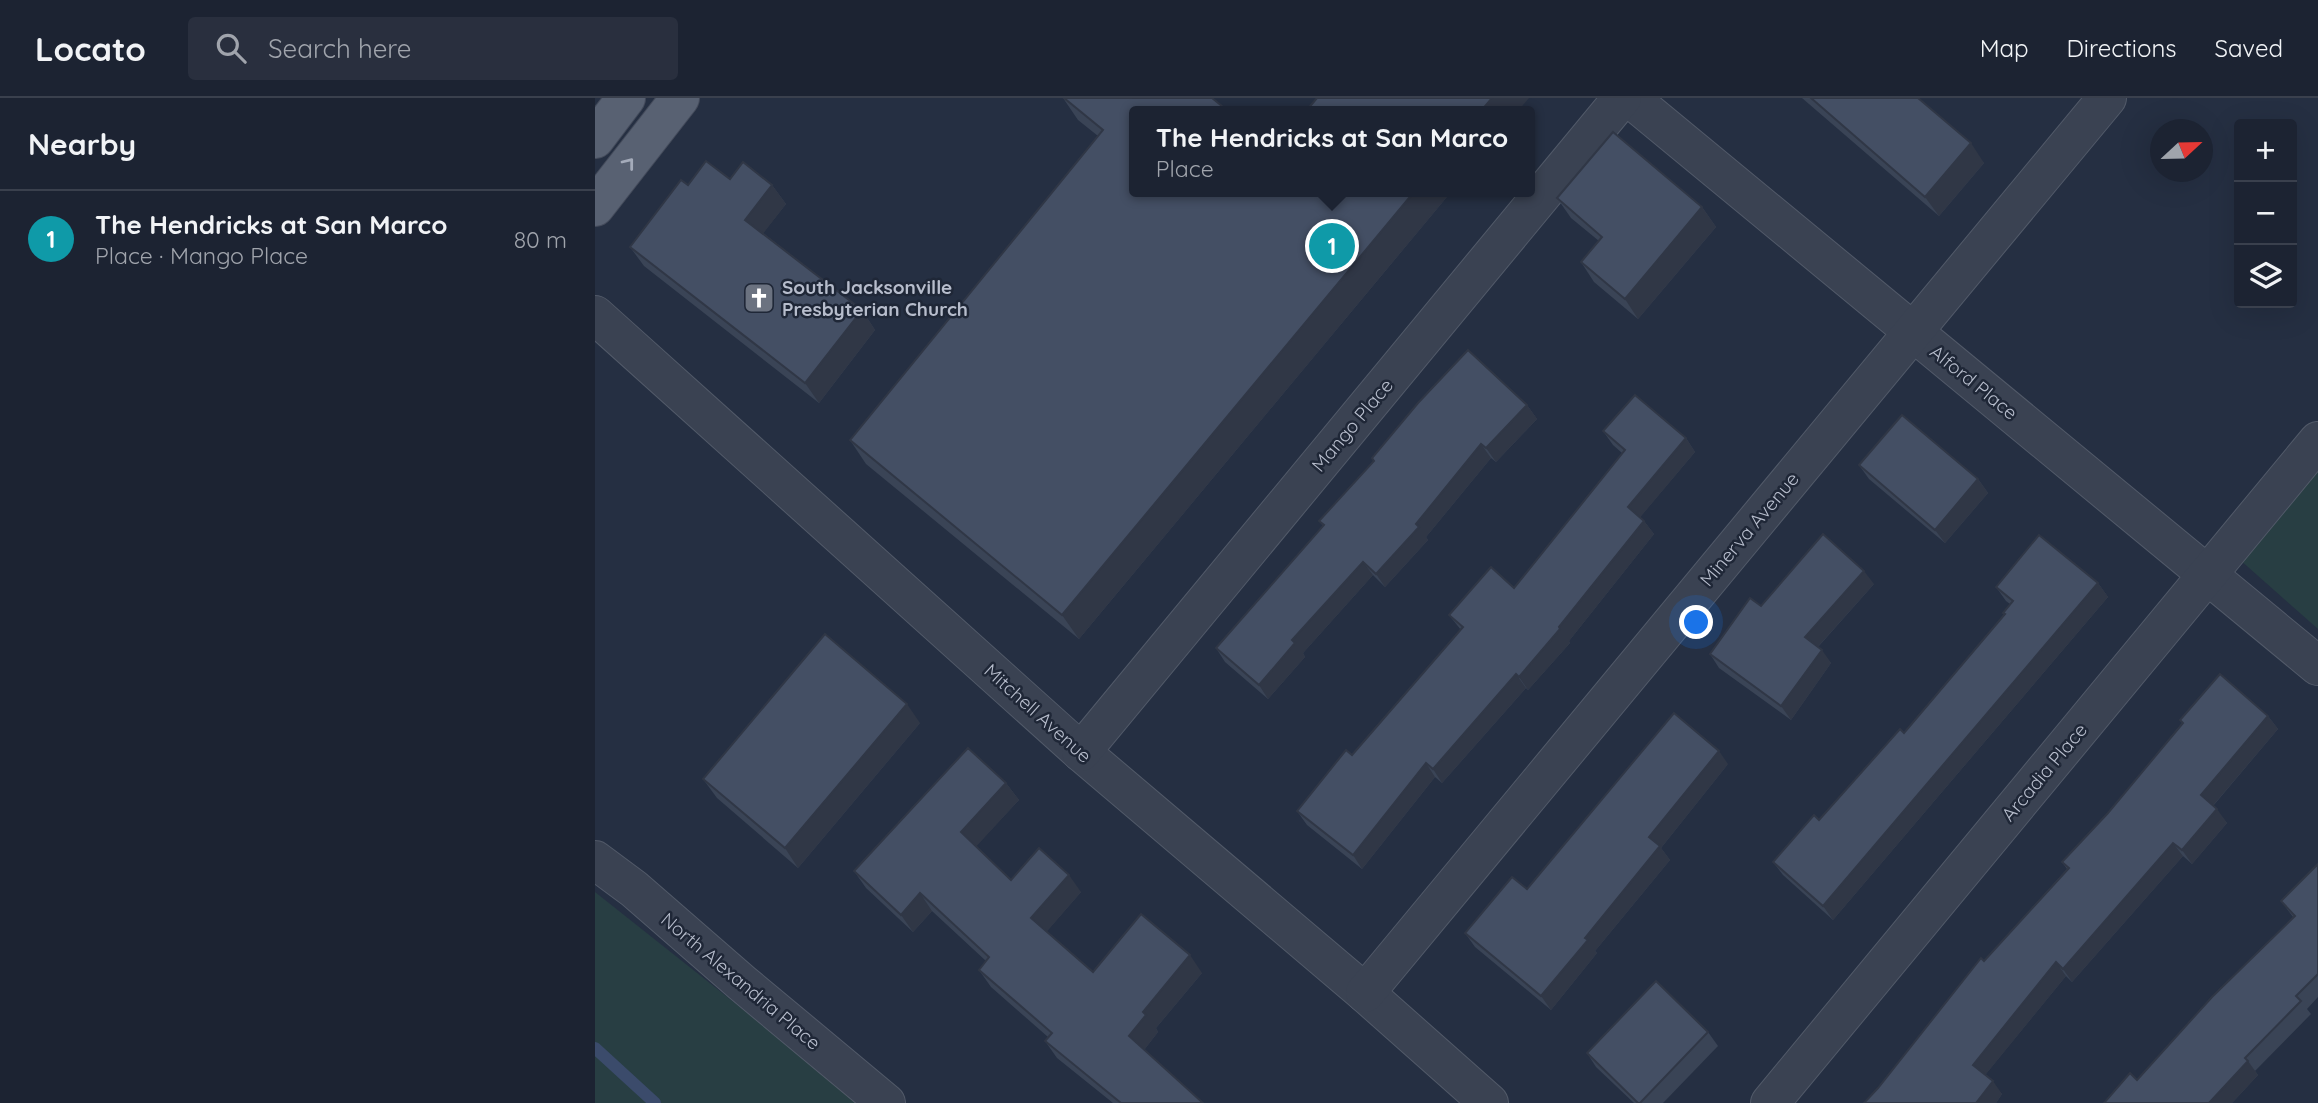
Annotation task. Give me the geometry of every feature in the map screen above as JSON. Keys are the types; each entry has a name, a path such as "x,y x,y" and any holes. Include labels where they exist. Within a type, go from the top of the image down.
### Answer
{"main road":[{"path":"595,139 626,98"},
{"path":"595,207 680,98"}],"street":[{"name":"Mango Place","path":"1081,752 1622,98"},
{"name":"Alford Place","path":"1630,98 2318,666"},
{"name":"Minerva Avenue","path":"1365,993 2107,98"},
{"name":"Mitchell Avenue","path":"595,315 1081,752 1365,993 1489,1103"},
{"name":"Arcadia Place","path":"1770,1103 2318,441"},
{"name":"North Alexandria Place","path":"595,860 634,889 886,1103"}],"green space":[{"path":"2318,471 2318,629 2239,559"},
{"path":"595,892 861,1103 595,1103"}],"building":[{"path":"1064,98 1212,98 1222,106 1129,106 1129,197 1410,197 1062,615 850,440 1103,130"},
{"path":"1317,98 1492,98 1485,106 1310,106"},
{"path":"1811,98 1918,98 1971,143 1925,197"},
{"path":"1613,132 1702,207 1625,299 1581,262 1602,237 1557,198"},
{"name":"South Jacksonville Presbyterian Church","path":"706,161 730,179 743,162 772,185 745,220 862,310 805,383 630,247 681,180 688,185"},
{"path":"1468,350 1527,405 1486,448 1481,444 1416,524 1419,527 1376,574 1363,562 1292,640 1295,643 1259,685 1216,648 1324,525 1319,521 1374,461 1372,458 1418,403"},
{"path":"1635,395 1686,438 1628,507 1644,521 1519,677 1516,674 1433,769 1426,763 1353,855 1297,811 1346,750 1352,755 1463,627 1449,615 1491,567 1514,588 1625,450 1603,431"},
{"path":"1902,415 1978,479 1935,530 1859,465"},
{"path":"1823,534 1864,571 1805,637 1822,650 1781,706 1710,654 1750,598 1761,606"},
{"path":"2039,535 2098,583 1823,906 1773,862 1814,815 1819,820 1900,729 1904,733 2005,614 2003,613 2013,601 1996,587"},
{"path":"825,634 907,704 785,848 703,779"},
{"path":"2220,674 2268,716 2201,795 2217,809 2182,850 2173,843 2063,969 2056,962 1973,1065 1993,1081 1976,1103 1864,1103 1981,958 1984,961 2069,868 2062,862 2108,813 2183,723 2180,720"},
{"path":"1674,713 1719,751 1649,837 1660,846 1541,996 1465,933 1512,877 1527,889"},
{"path":"968,748 1006,783 961,832 1011,880 1039,848 1069,875 1031,918 1093,972 1141,914 1190,955 1143,1012 1146,1015 1129,1036 1203,1103 1121,1103 1045,1041 1052,1033 979,970 989,957 920,893 901,915 854,871"},
{"path":"2318,864 2318,974 2296,996 2301,1001 2245,1058 2248,1061 2209,1103 2104,1103 2130,1073 2137,1080 2212,997 2295,916 2281,901"},
{"path":"1656,981 1708,1032 1638,1103 1587,1053"}],"waterway":[{"path":"595,1048 655,1103"}],"place":[{"name":"The Hendricks at San Marco","path":"1332,246"},
{"name":"South Jacksonville Presbyterian Church","path":"759,298"}]}
